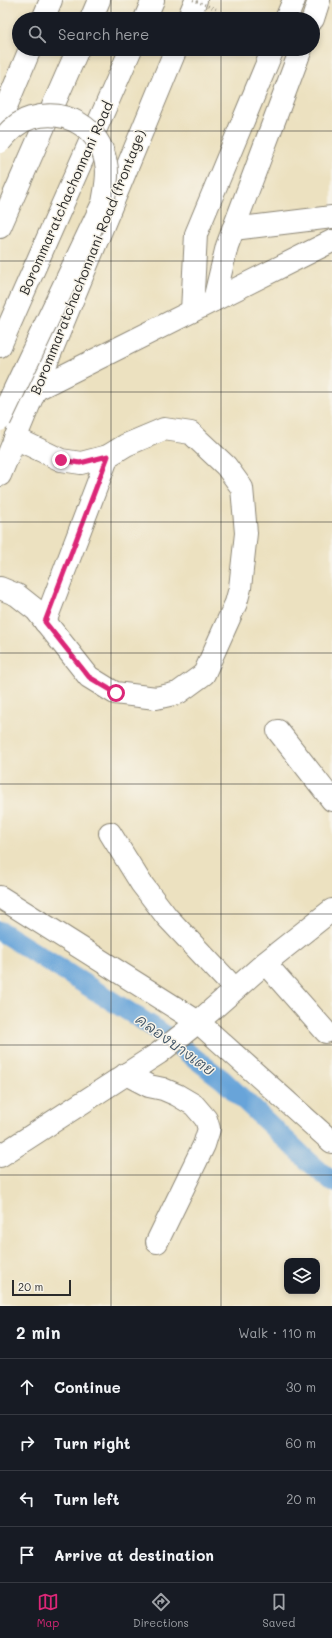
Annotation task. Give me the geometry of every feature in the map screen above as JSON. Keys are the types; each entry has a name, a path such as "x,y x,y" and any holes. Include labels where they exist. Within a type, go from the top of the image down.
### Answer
{"main road":[{"path":"46,12 51,0"},
{"path":"94,12 99,0"},
{"path":"147,12 153,0"},
{"path":"191,12 195,0"},
{"path":"289,12 294,0"},
{"path":"315,12 319,0 332,4"},
{"path":"0,121 27,56"},
{"path":"0,227 75,56"},
{"name":"Borommaratchachonnani Road","path":"0,346 128,56"},
{"name":"Borommaratchachonnani Road (frontage)","path":"0,475 173,56"},
{"path":"192,311 196,234 271,56"},
{"path":"214,300 227,246 298,56"},
{"path":"246,113 272,125"},
{"path":"0,142 15,127 30,118 42,115 70,118 82,124 91,132 98,143 106,162 107,181 103,203 0,420"},
{"path":"233,229 332,217"},
{"path":"35,390 332,240"},
{"path":"0,588 17,595 36,610 89,677 116,693 156,698 178,693 204,674 236,603 240,588 246,533 242,488 226,466 191,433 164,429 126,445 108,456 80,463 61,460 15,438"},
{"path":"45,622 108,456"},
{"path":"278,731 332,800"},
{"path":"110,833 141,883 167,917 235,989"},
{"path":"0,897 192,1025 332,1142"},
{"path":"0,1156 159,1053 265,963 332,910"},
{"path":"265,963 326,1032"},
{"path":"126,1074 149,1086 163,1089 177,1095 194,1105 206,1119 209,1129 204,1144 158,1242"}],"path":[{"path":"195,0 216,9"}],"waterway":[{"name":"คลองบางเตย","path":"0,931 158,1030 223,1080 332,1182"}],"route":[{"path":"61,460 80,463 108,456 45,622 89,677 116,693"}]}
